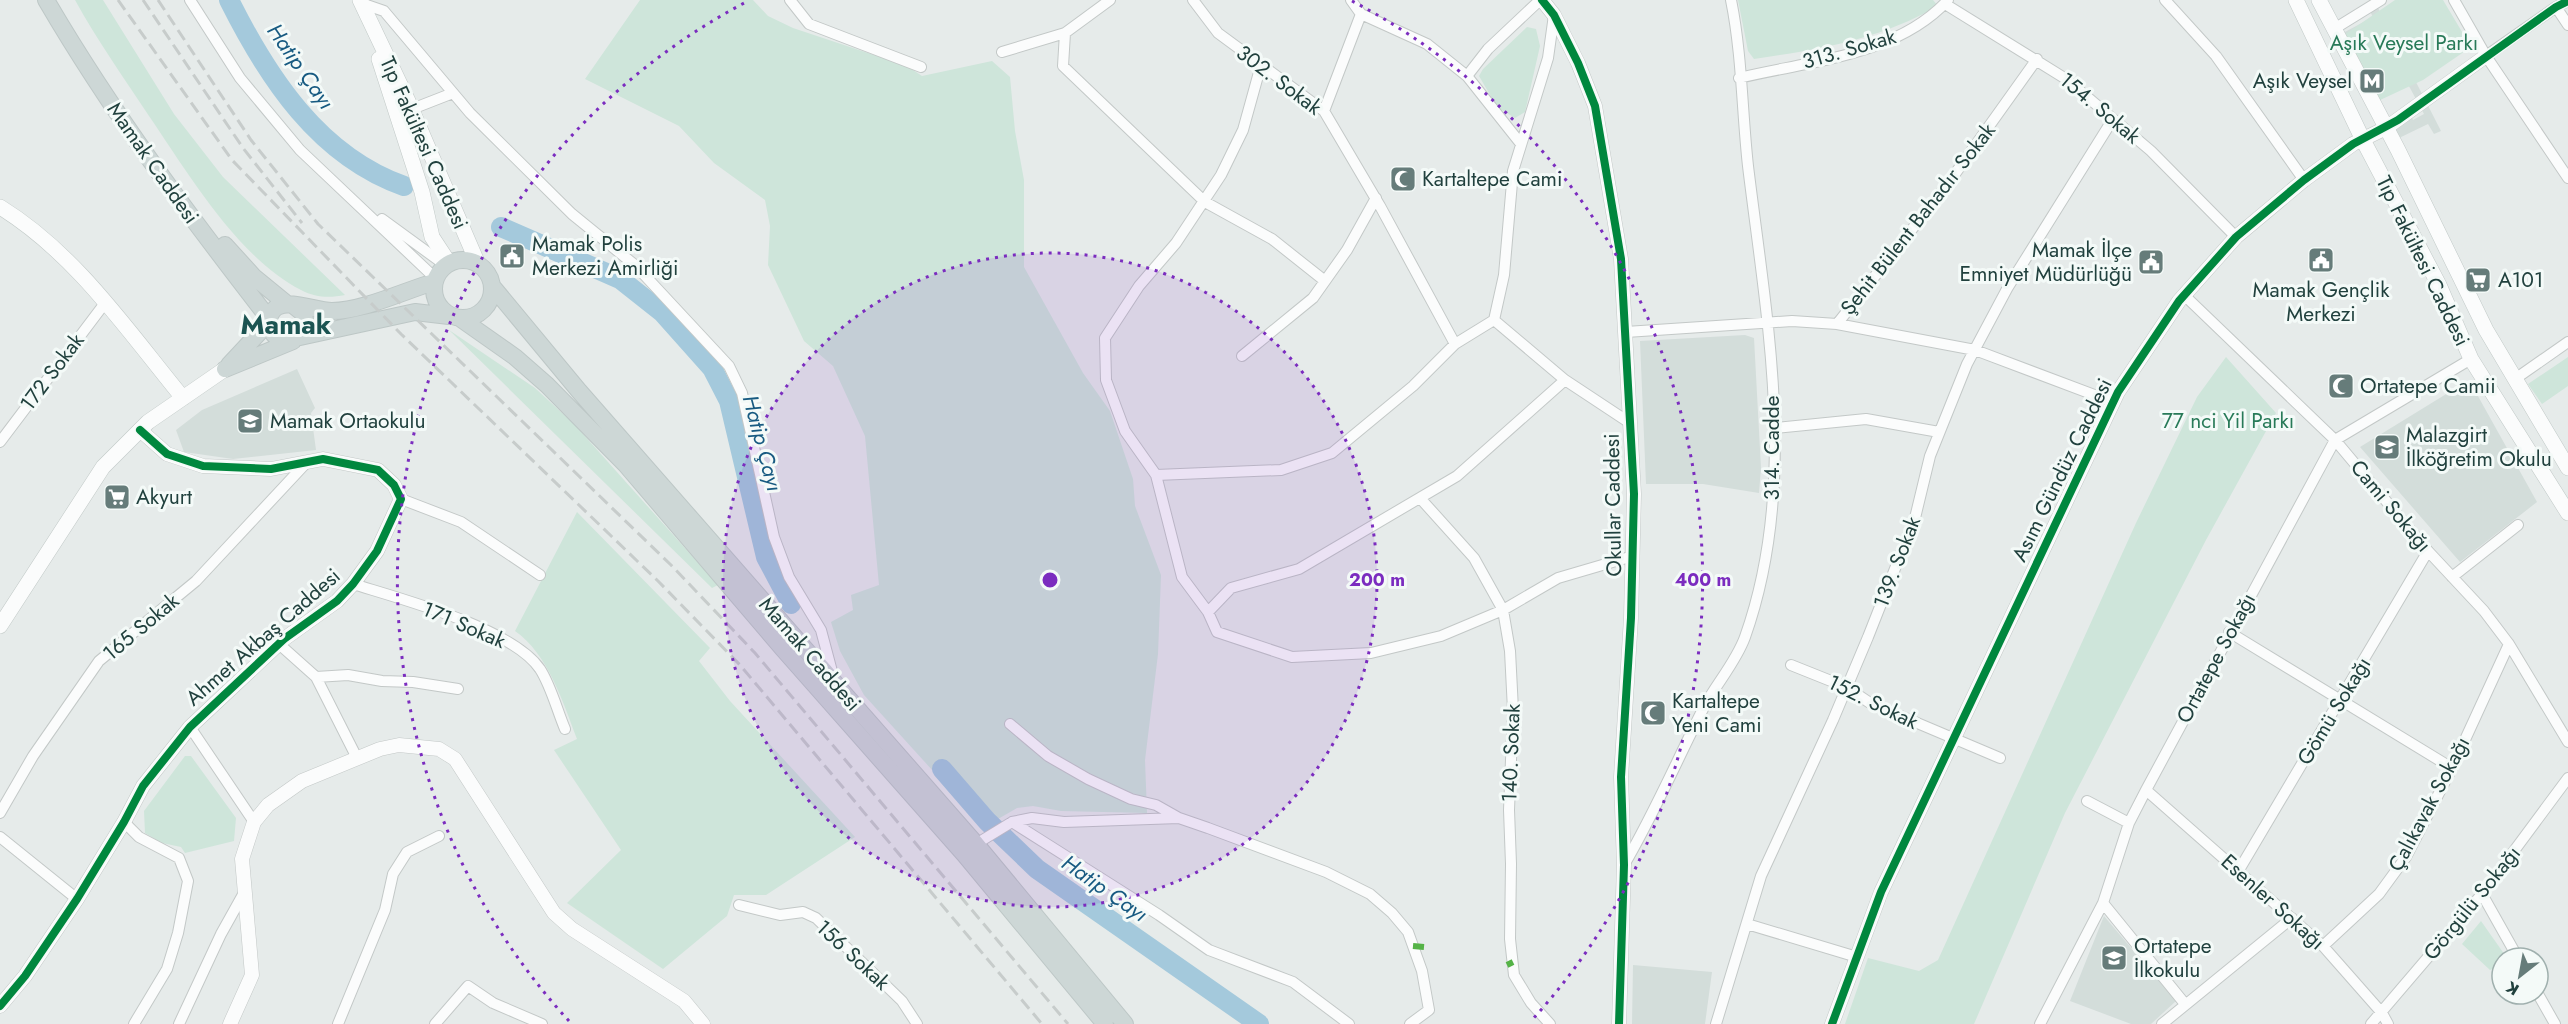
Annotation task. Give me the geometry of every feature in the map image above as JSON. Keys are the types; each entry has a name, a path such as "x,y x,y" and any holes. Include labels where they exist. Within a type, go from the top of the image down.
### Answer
{"main road":[{"name":"Mamak Caddesi","path":"46,0 80,58 147,159 269,321"},
{"name":"Mamak Caddesi","path":"58,0 121,102 185,194 241,264 291,305"},
{"name":"Tıp Fakültesi Caddesi","path":"2296,0 2363,140 2439,285 2471,359 2568,513"},
{"path":"2319,0 2386,128 2486,330 2568,468"},
{"name":"Tıp Fakültesi Caddesi","path":"360,2 412,109 478,264"},
{"name":"Tıp Fakültesi Caddesi","path":"368,21 422,192 441,272"},
{"path":"0,207 28,224 74,266 183,398"},
{"path":"0,626 103,468 141,430 225,369 269,321 277,308 291,305 314,310 344,310 441,272 462,260 478,264 490,278 492,286 489,302 484,309 470,318 456,318 438,305 441,272"},
{"name":"Mamak Caddesi","path":"492,286 579,391 976,844 1125,1024"},
{"path":"269,321 277,338 297,339 306,326 306,320 304,314 291,305"},
{"name":"Mamak Caddesi","path":"225,369 297,339 416,312 456,318 515,357 626,465 783,649 964,854 1105,1024"}],"street":[{"path":"190,0 240,78 300,150 441,272"},
{"path":"790,0 809,24 921,67"},
{"path":"1002,52 1065,33 1110,0"},
{"name":"302. Sokak","path":"1193,0 1218,33 1324,111 1376,198 1455,344"},
{"path":"1351,0 1361,14 1427,44 1467,76 1521,144"},
{"path":"1467,76 1488,49 1541,0"},
{"name":"Okullar Caddesi","path":"1541,0 1554,15 1578,63 1595,106 1621,259 1630,423 1633,556 1621,777 1624,865 1619,1024"},
{"name":"314. Cadde","path":"1624,865 1649,822 1705,705 1744,639 1764,569 1772,512 1776,428 1767,322 1731,0"},
{"path":"2165,0 2216,56 2304,180"},
{"path":"2334,29 2381,0"},
{"path":"2454,0 2486,56 2565,165 2568,178"},
{"path":"2486,56 2568,1"},
{"path":"360,2 384,11 453,93 572,214 636,266 729,366 742,393 774,537 789,578 821,630 835,682"},
{"name":"313. Sokak","path":"1739,78 1859,51 1911,31 1947,2"},
{"name":"154. Sokak","path":"1947,2 2066,79 2151,151 2236,237"},
{"path":"2556,7 2568,25"},
{"path":"1324,111 1361,14"},
{"path":"1156,475 1281,470 1332,453 1413,386 1455,344 1494,320 1504,275 1513,171 1548,58 1554,15"},
{"path":"1065,33 1064,66 1205,202 1272,239 1325,281"},
{"name":"Asım Gündüz Caddesi","path":"1832,1024 1881,892 1956,738 2113,402 2184,295 2236,237 2304,180 2353,144 2386,128 2486,56"},
{"name":"Şehit Bülent Bahadır Sokak","path":"1626,332 1767,322 1837,324 1947,185 2037,59"},
{"path":"1261,65 1243,130 1221,175 1176,243 1139,286 1105,338 1106,380 1125,431 1156,475 1182,577 1208,612 1217,632 1292,657 1371,653 1441,636 1503,610 1558,578 1633,556"},
{"path":"412,109 453,93"},
{"name":"139. Sokak","path":"1716,1024 1761,876 1846,687 1915,518 1929,456 1939,432 1975,350 2008,287 2113,119"},
{"path":"351,196 441,272"},
{"path":"1242,356 1313,298 1376,198"},
{"name":"Cami Sokağı","path":"2184,295 2335,440 2509,644 2568,742"},
{"name":"172 Sokak","path":"0,442 105,303"},
{"path":"1494,320 1565,380 1630,423"},
{"path":"1837,324 1975,350 2113,402"},
{"path":"2515,379 2568,342"},
{"path":"2335,440 2471,359"},
{"path":"1208,612 1231,588 1299,569 1457,476 1565,380"},
{"path":"1776,428 1866,419 1939,432"},
{"path":"141,430 167,454 203,466 271,469 323,459 378,470 394,485 400,499 461,522 540,576"},
{"name":"Ortatepe Sokağı","path":"2040,1024 2103,903 2129,823 2229,632 2335,440"},
{"name":"165 Sokak","path":"0,813 33,756 99,661 196,581 307,462"},
{"name":"140. Sokak","path":"1420,498 1474,558 1503,610 1510,651 1513,710 1509,810 1510,939 1514,975 1531,1003 1550,1024"},
{"name":"Ahmet Akbaş Caddesi","path":"0,1006 25,976 77,899 143,786 190,727 279,644 337,601 353,584 377,551 400,499"},
{"path":"2452,577 2518,525"},
{"name":"Gömü Sokağı","path":"2239,870 2428,551"},
{"name":"171 Sokak","path":"353,584 486,631 524,652 540,670 565,729"},
{"path":"2229,632 2340,702 2452,768"},
{"path":"279,644 316,676 357,758"},
{"name":"Çalıkavak Sokağı","path":"2323,946 2379,894 2406,857 2452,768 2509,644"},
{"name":"152. Sokak","path":"1791,665 1846,687 1870,703 2000,758"},
{"path":"316,676 348,675 458,689"},
{"path":"1010,724 1048,756 1088,779 1131,799 1156,805 1179,818 1326,872 1370,894 1392,913 1408,932 1422,972 1430,1010 1410,1024"},
{"path":"190,727 254,822"},
{"path":"230,1024 252,975 242,859 254,822 268,805 302,781 380,749 399,745 439,749 455,759 554,913 572,929 684,1001 703,1024"},
{"name":"Görgülü Sokağı","path":"2371,1024 2482,894 2568,778"},
{"name":"Esenler Sokağı","path":"2146,790 2323,946 2382,1013 2388,1024"},
{"path":"2087,801 2129,823"},
{"path":"976,844 1009,824 1032,818 1064,822 1179,818"},
{"path":"124,822 139,837 179,858 188,881 178,933 167,969 134,1024"},
{"path":"1009,824 1159,915 1209,950 1293,982 1349,1024"},
{"path":"338,1024 384,909 393,874 407,852 439,836"},
{"path":"0,837 77,899"},
{"path":"179,1024 221,934 245,891"},
{"path":"2482,894 2511,946"},
{"path":"2103,903 2185,1004"},
{"name":"156 Sokak","path":"739,905 780,915 802,912 816,918 902,1001 917,1024"},
{"path":"2162,1024 2292,918"},
{"path":"1747,924 1857,957"},
{"path":"435,1024 468,986 493,1003 542,1024"},
{"path":"2545,1006 2555,1024"}],"shaded area":[{"path":"2374,0 2441,131 2434,134 2428,124 2397,139 2403,151 2396,154 2328,23 2335,20 2343,33 2373,17 2366,4","holes":["2378,27 2398,66 2367,82 2347,43 2357,37 2361,44 2370,39 2367,32","2403,75 2424,114 2413,120 2411,115 2401,117 2403,125 2392,131 2372,92"]},
{"path":"1745,335 1754,338 1761,468 1759,493 1703,484 1646,484 1640,341"},
{"name":"Mamak Ortaokulu","path":"297,369 315,408 311,413 316,450 233,459 184,452 176,430 202,410"},
{"path":"2469,380 2537,502 2460,562 2360,447"},
{"name":"Ortatepe İlkokulu","path":"2104,916 2176,1001 2151,1024 2131,1024 2070,1001"},
{"path":"1633,965 1712,972 1705,1024 1632,1024"}],"green space":[{"path":"75,0 103,0 174,114 223,177 345,295 323,297 301,290 278,276 236,236 180,163 101,44"},
{"path":"640,0 753,0 768,16 793,28 907,66 922,76 992,61 1010,77 1015,131 1024,180 1024,267 1083,373 1110,411 1133,479 1135,506 1161,575 1158,654 1145,760 1147,813 1061,811 1033,806 1017,808 998,819 945,760 933,771 864,695 840,651 831,622 853,610 851,595 879,585 865,436 833,366 804,341 768,265 770,226 765,200 714,163 679,126 585,79"},
{"path":"1738,0 1933,0 1938,6 1916,18 1849,42 1754,59 1748,51"},
{"name":"Aşık Veysel Parkı","path":"2395,0 2443,0 2471,47 2423,80 2378,101 2344,35"},
{"path":"1527,27 1536,29 1540,46 1525,112 1515,118 1497,107 1479,76 1483,69"},
{"path":"449,330 535,388 574,424 718,585 712,588"},
{"name":"77 nci Yil Parkı","path":"2226,357 2276,413 2206,540 2065,813 1974,1024 1845,1024 1868,958 1919,971 1938,960 2136,523 2197,397"},
{"path":"2568,357 2568,386 2542,404 2528,384"},
{"path":"577,512 710,648 699,661 730,701 855,837 766,895 734,895 727,916 663,969 567,903 621,850 554,750 577,739 560,695 537,652 515,631"},
{"path":"185,756 191,756 236,818 234,841 185,853 181,847 162,843 145,833 144,811"},
{"path":"2481,921 2499,946 2490,946 2490,970 2462,944"}],"waterway":[{"name":"Hatip Çayı","path":"229,0 261,58 299,111 322,135 346,155 374,173 404,186"},
{"name":"Hatip Çayı","path":"501,227 620,279 663,313 712,368 729,401 766,557 791,604"},
{"name":"Hatip Çayı","path":"942,769 987,821 1037,869 1259,1024"}],"railway":[{"path":"118,0 232,160 401,334 658,581 740,665 1042,1024"},
{"path":"143,0 243,148 302,223"},
{"path":"158,0 251,140 318,224 671,565 755,653 1068,1024"}],"marked path":[{"path":"1413,946 1424,947"},
{"path":"1507,965 1513,962"}],"cycle path":[{"path":"1542,0 1554,15 1578,63 1595,106 1621,259 1634,494 1631,618 1621,777 1624,865 1619,1024"},
{"path":"1832,1024 1881,892 2118,392 2179,301 2236,237 2304,180 2353,144 2398,120 2556,7 2568,1"},
{"path":"0,1006 25,976 77,899 143,786 190,727 284,639 337,601 353,584 377,551 401,499 394,485 378,470 323,459 271,469 203,466 167,454 140,430"}],"place":[{"name":"Aşık Veysel","path":"2372,81"},
{"name":"Kartaltepe Cami","path":"1403,179"},
{"name":"Mamak Polis Merkezi Amirliği","path":"512,256"},
{"name":"Mamak Gençlik Merkezi","path":"2321,260"},
{"name":"Mamak İlçe Emniyet Müdürlüğü","path":"2151,262"},
{"name":"A101","path":"2478,280"},
{"name":"Ortatepe Camii","path":"2341,386"},
{"name":"Mamak Ortaokulu","path":"250,421"},
{"name":"Malazgirt İlköğretim Okulu","path":"2387,447"},
{"name":"Akyurt","path":"117,497"},
{"name":"Kartaltepe Yeni Cami","path":"1653,713"},
{"name":"Ortatepe İlkokulu","path":"2114,958"}],"district":[{"name":"Mamak","path":"286,325"}]}
